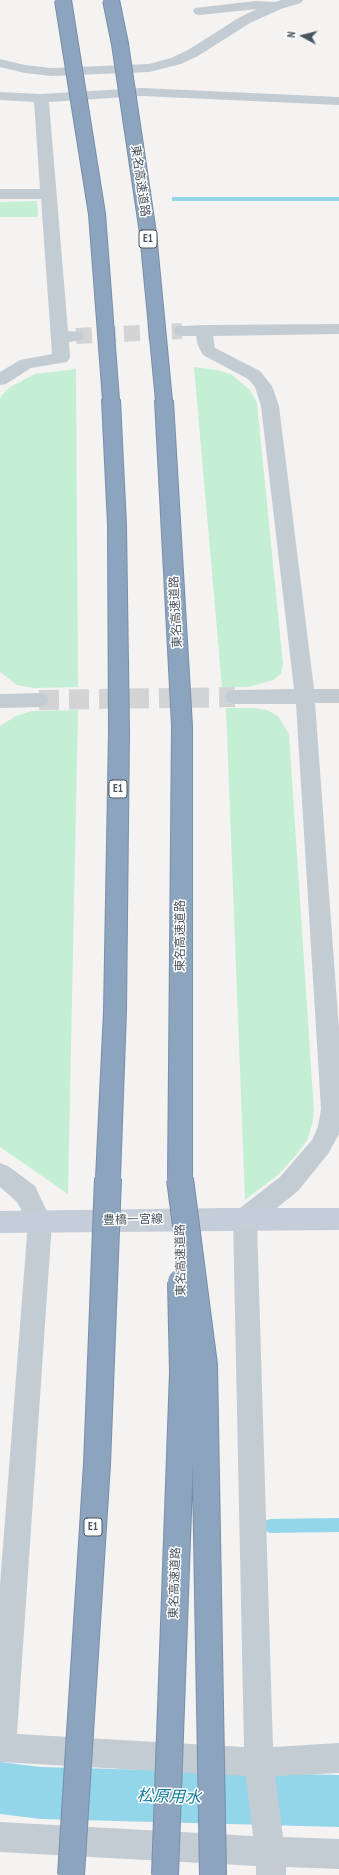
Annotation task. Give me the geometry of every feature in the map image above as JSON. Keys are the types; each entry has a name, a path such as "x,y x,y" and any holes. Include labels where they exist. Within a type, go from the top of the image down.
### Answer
{"highway":[{"name":"E1","path":"63,0 97,214 117,525 120,732 115,1011 97,1464 71,1875"},
{"name":"東名高速道路","path":"111,0 120,44 148,233 164,401 182,726 180,1179 183,1372 165,1875"},
{"path":"180,1179 204,1365 213,1875"}],"main road":[{"name":"豊橋一宮線","path":"0,1222 339,1219"}],"street":[{"path":"1,64 51,72 149,68 182,59 244,20 276,6 296,0"},
{"path":"200,11 256,4 276,6"},
{"path":"0,96 41,98 142,92 339,100"},
{"path":"0,364 26,364 61,358 68,336 49,194 41,98"},
{"path":"0,194 49,194"},
{"path":"182,331 339,329"},
{"path":"204,330 206,346 209,351 254,375 263,386 270,406 305,696 333,1109 330,1128 320,1147 288,1184 245,1219 259,1762 271,1864"},
{"path":"0,380 26,364"},
{"path":"235,697 339,696"},
{"path":"0,701 39,700"},
{"path":"0,1172 26,1194 40,1222 1,1748 259,1762 339,1758"},
{"path":"0,1837 271,1864 339,1854"}],"green space":[{"path":"37,201 38,217 0,217 0,202"},
{"path":"194,367 217,370 231,374 250,390 257,403 283,664 281,674 273,680 249,687 222,687"},
{"path":"76,369 78,687 33,688 17,685 0,672 0,399 10,387 35,374"},
{"path":"226,708 252,708 267,710 278,716 289,734 314,1112 312,1125 307,1140 298,1153 278,1175 245,1200"},
{"path":"78,710 68,1194 0,1147 0,726 16,716 32,711"}],"waterway":[{"path":"175,199 339,199"},
{"path":"270,1526 339,1525"},
{"name":"松原用水","path":"0,1788 41,1793 339,1801"}],"tunnel":[{"path":"76,336 182,331"},
{"path":"39,700 235,697"}]}
